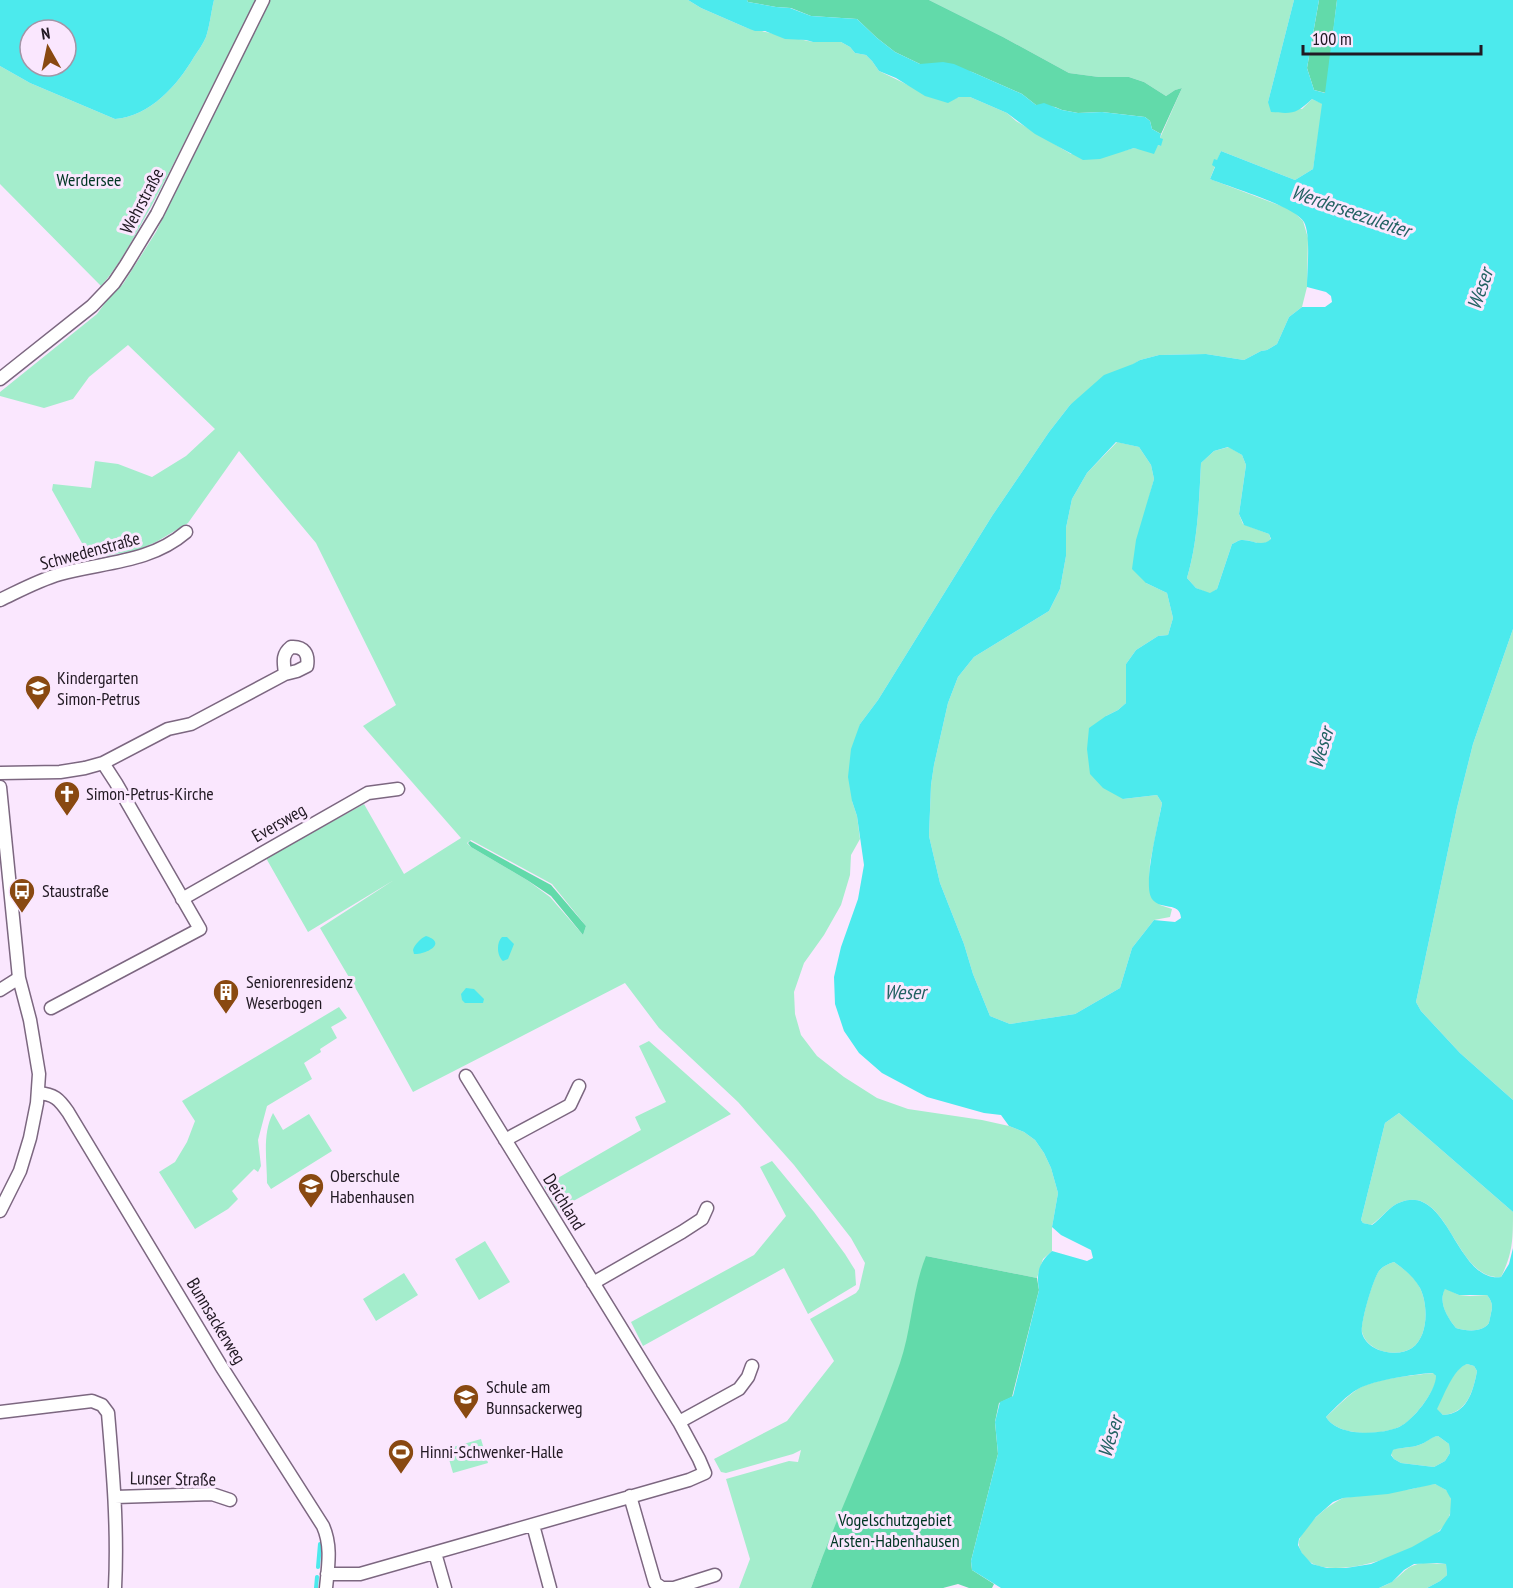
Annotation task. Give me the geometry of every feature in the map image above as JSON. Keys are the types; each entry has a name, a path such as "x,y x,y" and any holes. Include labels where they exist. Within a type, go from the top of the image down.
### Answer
{"street":[{"name":"Wehrstraße","path":"0,379 92,306 114,283 157,214 264,0"},
{"name":"Schwedenstraße","path":"0,600 59,574 153,553 186,532"},
{"path":"0,773 60,772 103,763 168,729 191,724 285,674"},
{"path":"51,1008 200,929 103,763"},
{"path":"0,787 19,978 30,1020 38,1067 38,1093 30,1138 20,1171 0,1211"},
{"name":"Eversweg","path":"182,898 368,793 398,789"},
{"path":"0,990 19,978"},
{"name":"Deichland","path":"327,1574 360,1574 688,1480 705,1473 679,1422 466,1076"},
{"path":"505,1140 570,1105 579,1086"},
{"name":"Bunnsackerweg","path":"38,1093 50,1094 61,1102 68,1112 221,1366 323,1526 329,1546 326,1588"},
{"path":"593,1283 702,1219 707,1208"},
{"path":"679,1422 739,1389 748,1377 752,1366"},
{"name":"Lunser Straße","path":"0,1412 92,1401 102,1405 108,1413 115,1497 117,1559 115,1588"},
{"name":"Lunser Straße","path":"115,1497 212,1494 230,1500"},
{"path":"630,1496 655,1583 662,1588 674,1588 715,1575"},
{"path":"533,1525 550,1588"},
{"path":"435,1553 445,1588"}],"green space":[{"name":"Werdersee","path":"214,0 257,0 152,205 122,257 101,286 0,184 0,66 18,78 115,119 128,117 151,106 171,89 187,68 209,28"},
{"path":"270,0 688,0 747,28 813,42 841,42 855,53 866,55 879,71 908,85 951,100 970,97 1007,113 1016,121 1071,154 1161,146 1160,138 1182,88 1166,96 1144,82 1129,77 1099,77 1069,73 929,0 1294,0 1268,102 1302,109 1312,99 1323,104 1313,169 1295,180 1221,151 1210,179 1292,210 1303,221 1308,238 1307,287 1302,307 1289,317 1277,344 1244,360 1206,354 1159,355 1140,360 1070,405 1049,432 992,516 878,700 860,724 852,801 857,816 860,839 851,855 850,875 841,905 824,935 804,963 794,992 795,1014 801,1035 817,1056 844,1077 877,1098 908,1109 982,1120 1024,1132 1035,1140 1044,1153 1058,1193 1052,1227 1052,1251 1043,1259 1037,1278 926,1256 945,1586 943,1588 821,1561 811,1588 739,1588 750,1559 726,1479 789,1461 798,1462 801,1450 726,1473 721,1472 714,1459 787,1421 834,1361 810,1319 856,1293 865,1263 851,1238 794,1165 738,1102 659,1028 625,983 413,1092 320,928 394,880 308,932 266,858 364,804 404,874 461,838 363,726 396,705 316,543 239,451 188,523 156,542 137,550 91,559 52,490 53,484 91,488 95,461 118,464 152,477 186,456 215,429 128,345 89,377 73,399 44,408 0,396 0,392 97,314 110,296 123,284 156,232","holes":["471,840 552,884 586,926 583,935 550,897 467,843"]},
{"path":"747,0 929,0 1069,73 1099,77 1129,77 1144,82 1166,96 1182,88 1161,134 1152,129 1150,121 1145,117 1102,112 1078,113 1036,105 1022,94 972,72 920,64 895,52 857,19 811,16 791,8"},
{"path":"1319,0 1337,0 1326,93 1314,90 1307,68"},
{"path":"1117,442 1139,447 1151,465 1154,479 1147,505 1146,583 1167,593 1173,618 1168,635 1158,636 1136,650 1126,664 1126,703 1106,716 1123,799 1157,795 1162,803 1150,863 1149,885 1160,905 1172,909 1170,917 1154,920 1132,948 1120,988 1075,1014 1010,1024 990,1016 940,883 929,836 934,765 948,703 958,677 974,657 1049,611 1060,589 1066,556 1066,528 1072,499 1087,473"},
{"path":"1229,447 1242,455 1246,465 1239,514 1243,524 1269,534 1271,540 1260,543 1239,540 1232,544 1217,589 1210,594 1196,588 1187,578 1196,535 1201,463 1214,451"},
{"path":"1513,629 1513,1100 1460,1053 1421,1011 1416,1002 1457,808 1473,744"},
{"path":"470,841 551,885 586,926 583,935 551,896 471,847 468,843"},
{"path":"339,1007 347,1018 331,1027 337,1038 304,1063 312,1079 267,1106 258,1140 261,1166 258,1172 254,1169 232,1191 238,1199 228,1209 195,1229 159,1172 175,1162 187,1142 195,1121 182,1101"},
{"path":"649,1041 731,1114 557,1210 544,1186 641,1130 635,1117 666,1102 639,1046"},
{"path":"273,1113 283,1130 309,1114 332,1151 271,1189 267,1183 266,1147 267,1130"},
{"path":"1399,1113 1513,1212 1512,1246 1501,1277 1485,1274 1473,1264 1442,1219 1430,1207 1417,1200 1397,1204 1371,1225 1361,1220 1385,1123"},
{"path":"772,1161 845,1254 855,1270 856,1285 808,1314 784,1268 643,1346 631,1322 754,1255 786,1216 760,1167"},
{"path":"485,1241 510,1282 479,1300 455,1259"},
{"name":"Vogelschutzgebiet Arsten-Habenhausen","path":"926,1256 1037,1278 1039,1290 1012,1397 999,1403 995,1422 998,1454 971,1561 972,1570 994,1584 992,1588 969,1588 958,1584 943,1588 811,1588 900,1363"},
{"path":"1394,1262 1418,1284 1425,1302 1422,1336 1412,1348 1399,1353 1376,1348 1365,1339 1362,1332 1363,1320 1376,1275 1382,1268"},
{"path":"404,1273 418,1295 376,1321 363,1299"},
{"path":"1445,1288 1459,1295 1487,1295 1492,1306 1489,1323 1478,1330 1456,1328 1443,1304"},
{"path":"1467,1364 1474,1366 1477,1371 1471,1394 1458,1410 1443,1415 1436,1409 1457,1371"},
{"path":"1434,1373 1436,1380 1431,1393 1416,1413 1401,1426 1383,1432 1361,1433 1340,1428 1326,1417 1347,1397 1371,1383"},
{"path":"1438,1436 1449,1444 1450,1453 1445,1461 1434,1467 1401,1463 1391,1454 1392,1450 1416,1446"},
{"path":"481,1439 488,1463 453,1473 446,1449"},
{"path":"1435,1484 1446,1490 1450,1496 1450,1513 1438,1532 1413,1548 1378,1561 1342,1568 1326,1568 1313,1564 1303,1555 1299,1540 1303,1532 1337,1501 1343,1498"},
{"path":"1423,1563 1446,1564 1447,1575 1427,1588 1379,1588 1410,1567"}],"water":[{"name":"Werdersee","path":"0,0 214,0 206,37 187,68 161,98 151,106 128,117 115,119 21,78 78,78 78,18 18,18 18,76 0,66"},
{"path":"688,0 747,0 790,8 811,16 857,19 895,52 920,64 943,62 954,64 1022,94 1036,105 1044,103 1078,113 1102,112 1145,117 1150,121 1152,129 1161,134 1160,138 1163,139 1161,146 1158,145 1154,154 1134,148 1100,159 1083,160 1035,134 1007,113 970,97 959,97 948,103 925,96 896,78 879,71 866,55 855,53 841,42 785,39 765,31 755,31 701,8"},
{"path":"1294,0 1319,0 1307,68 1314,90 1325,93 1337,0 1513,0 1513,629 1473,744 1457,808 1416,1002 1421,1011 1460,1053 1513,1100 1513,1212 1399,1113 1385,1123 1361,1220 1363,1223 1372,1225 1397,1204 1417,1200 1431,1207 1442,1219 1473,1265 1486,1275 1501,1277 1509,1264 1513,1248 1513,1588 1427,1588 1447,1575 1446,1564 1437,1563 1414,1564 1392,1582 1379,1588 1001,1588 972,1570 971,1561 998,1454 995,1422 1000,1402 1013,1396 1039,1290 1038,1273 1044,1259 1052,1251 1087,1261 1093,1258 1091,1250 1061,1235 1052,1227 1058,1193 1051,1168 1035,1140 1024,1132 1009,1126 1001,1115 984,1113 927,1097 882,1073 859,1053 844,1031 835,1004 834,977 841,947 858,899 864,865 857,816 848,777 851,749 860,724 878,700 992,516 1070,405 1104,375 1159,355 1206,354 1244,360 1277,344 1289,317 1302,307 1325,307 1332,302 1331,296 1326,292 1307,287 1308,253 1304,222 1275,203 1210,179 1215,167 1212,165 1214,159 1217,160 1221,151 1295,180 1313,169 1322,104 1312,99 1294,112 1284,113 1271,112 1268,102","holes":["1116,442 1139,447 1151,465 1154,479 1136,540 1132,569 1146,583 1167,593 1173,618 1168,635 1158,636 1136,650 1126,664 1126,703 1089,728 1087,749 1090,774 1103,788 1123,799 1157,795 1162,803 1150,867 1149,892 1156,903 1174,908 1180,913 1181,918 1175,922 1154,920 1132,948 1120,988 1075,1014 1010,1024 990,1016 940,883 929,836 931,785 948,703 958,677 974,657 1049,611 1060,589 1066,556 1066,528 1072,499 1087,473","1228,447 1242,455 1246,465 1239,514 1244,525 1269,534 1271,539 1264,543 1239,540 1232,544 1217,589 1210,593 1196,588 1187,578 1196,535 1201,463 1214,451","1394,1262 1405,1270 1415,1280 1425,1302 1422,1336 1412,1348 1399,1353 1376,1349 1365,1340 1362,1333 1365,1312 1374,1283 1384,1266","1445,1289 1459,1295 1487,1295 1492,1306 1489,1323 1478,1330 1456,1328 1447,1314 1442,1299","1467,1364 1474,1366 1477,1371 1471,1394 1458,1411 1443,1415 1437,1409 1457,1371","1433,1373 1436,1376 1435,1382 1423,1405 1411,1419 1399,1427 1381,1432 1360,1433 1340,1428 1326,1417 1358,1389 1384,1380","1438,1436 1449,1444 1450,1453 1445,1461 1434,1467 1401,1463 1391,1455 1393,1450 1419,1445","1435,1484 1446,1490 1451,1499 1450,1515 1440,1531 1412,1547 1371,1564 1346,1568 1327,1568 1312,1564 1302,1553 1298,1545 1299,1539 1316,1517 1333,1502 1343,1498 1388,1494"]},
{"path":"426,936 435,942 433,948 414,954 415,946"},
{"path":"502,937 507,937 514,944 508,959 503,961 498,949"},
{"path":"466,988 474,989 484,999 483,1003 465,1003 461,994"}],"waterway":[{"path":"318,1567 320,1544"},
{"path":"316,1588 317,1577"}],"place":[{"name":"Kindergarten Simon-Petrus","path":"38,711"},
{"name":"Simon-Petrus-Kirche","path":"67,817"},
{"name":"Staustraße","path":"22,914"},
{"name":"Seniorenresidenz Weserbogen","path":"226,1015"},
{"name":"Oberschule Habenhausen","path":"311,1209"},
{"name":"Schule am Bunnsackerweg","path":"466,1420"},
{"name":"Hinni-Schwenker-Halle","path":"401,1475"}],"water label":[{"name":"Werderseezuleiter","path":"1351,211"},
{"name":"Weser","path":"1480,289"},
{"name":"Weser","path":"1321,748"},
{"name":"Weser","path":"905,992"},
{"name":"Weser","path":"1110,1437"}]}
